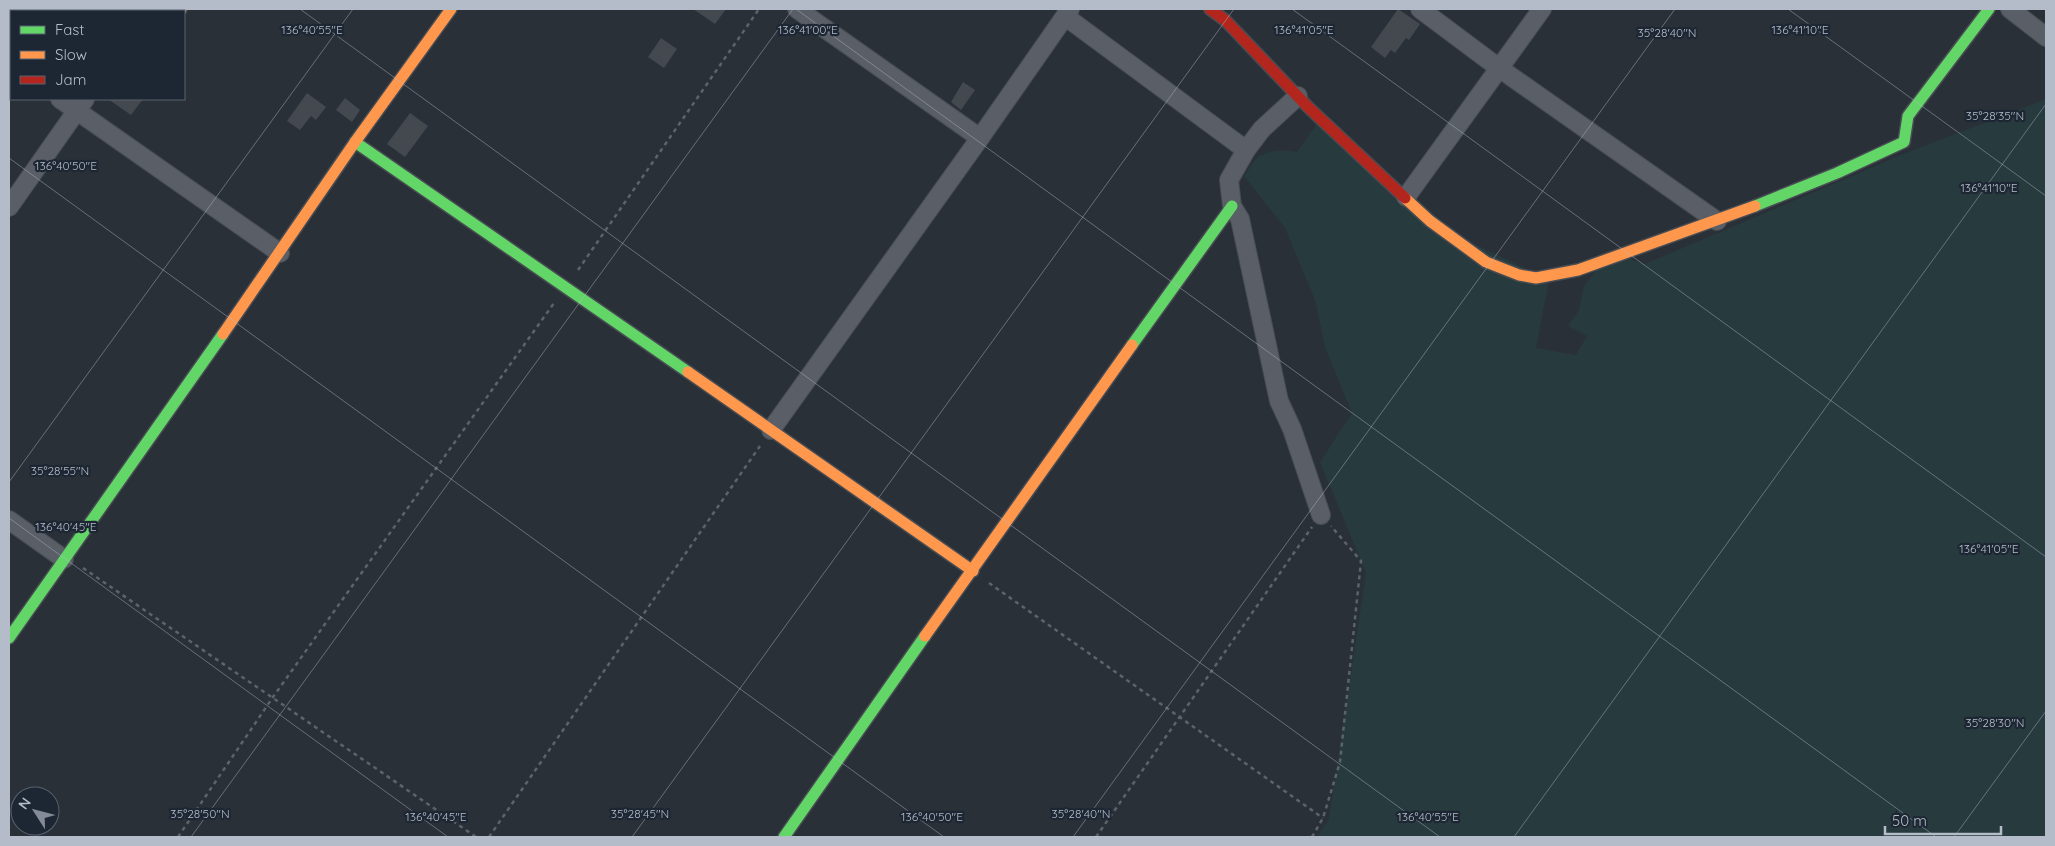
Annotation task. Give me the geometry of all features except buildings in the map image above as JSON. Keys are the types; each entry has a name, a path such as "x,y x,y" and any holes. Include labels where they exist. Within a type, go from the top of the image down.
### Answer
{"street":[{"path":"9,638 280,253 355,142 451,9"},
{"path":"797,9 980,138"},
{"path":"1210,9 1225,20 1298,96 1430,221 1486,262 1519,275 1536,278 1578,270 1717,221 1837,173 1904,142 1908,116 1989,9"},
{"path":"1420,9 1499,68 1717,221"},
{"path":"1406,197 1542,9"},
{"path":"2010,9 2046,37"},
{"path":"771,430 1068,13 1246,150"},
{"path":"1298,96 1262,130 1246,150 1229,180 1232,206 1240,220 1279,401 1292,429 1320,514"},
{"path":"64,100 81,104 280,253"},
{"path":"9,207 81,104"},
{"path":"355,142 973,571"},
{"path":"784,837 973,571 1035,480 1232,206"},
{"path":"9,520 64,559"}],"path":[{"path":"178,837 273,696 566,287 760,9"},
{"path":"489,837 771,430"},
{"path":"1096,837 1320,514 1361,561 1340,762 1324,818 1312,837"},
{"path":"64,559 75,562 476,837"},
{"path":"973,571 1324,818"}],"green space":[{"path":"2046,99 2046,837 1317,837 1329,819 1366,573 1320,462 1352,413 1325,347 1315,300 1285,228 1244,176 1256,159 1276,151 1297,152 1317,124 1413,214 1549,280 1536,348 1576,355 1587,336 1568,326 1579,310 1584,286 1602,263 1626,258 1645,264 1901,155"}],"traffic: fast":[{"path":"1755,206 1837,173 1904,142 1908,116 1989,9"},
{"path":"355,142 688,372"},
{"path":"1132,345 1232,206"},
{"path":"9,638 223,334"},
{"path":"784,837 925,636"}],"traffic: slow":[{"path":"223,334 355,142 451,9"},
{"path":"1405,198 1430,221 1486,262 1519,275 1536,278 1578,270 1755,206"},
{"path":"925,636 1132,345"},
{"path":"688,372 973,571"}],"traffic: jam":[{"path":"1210,9 1225,20 1308,107 1405,198"}]}
